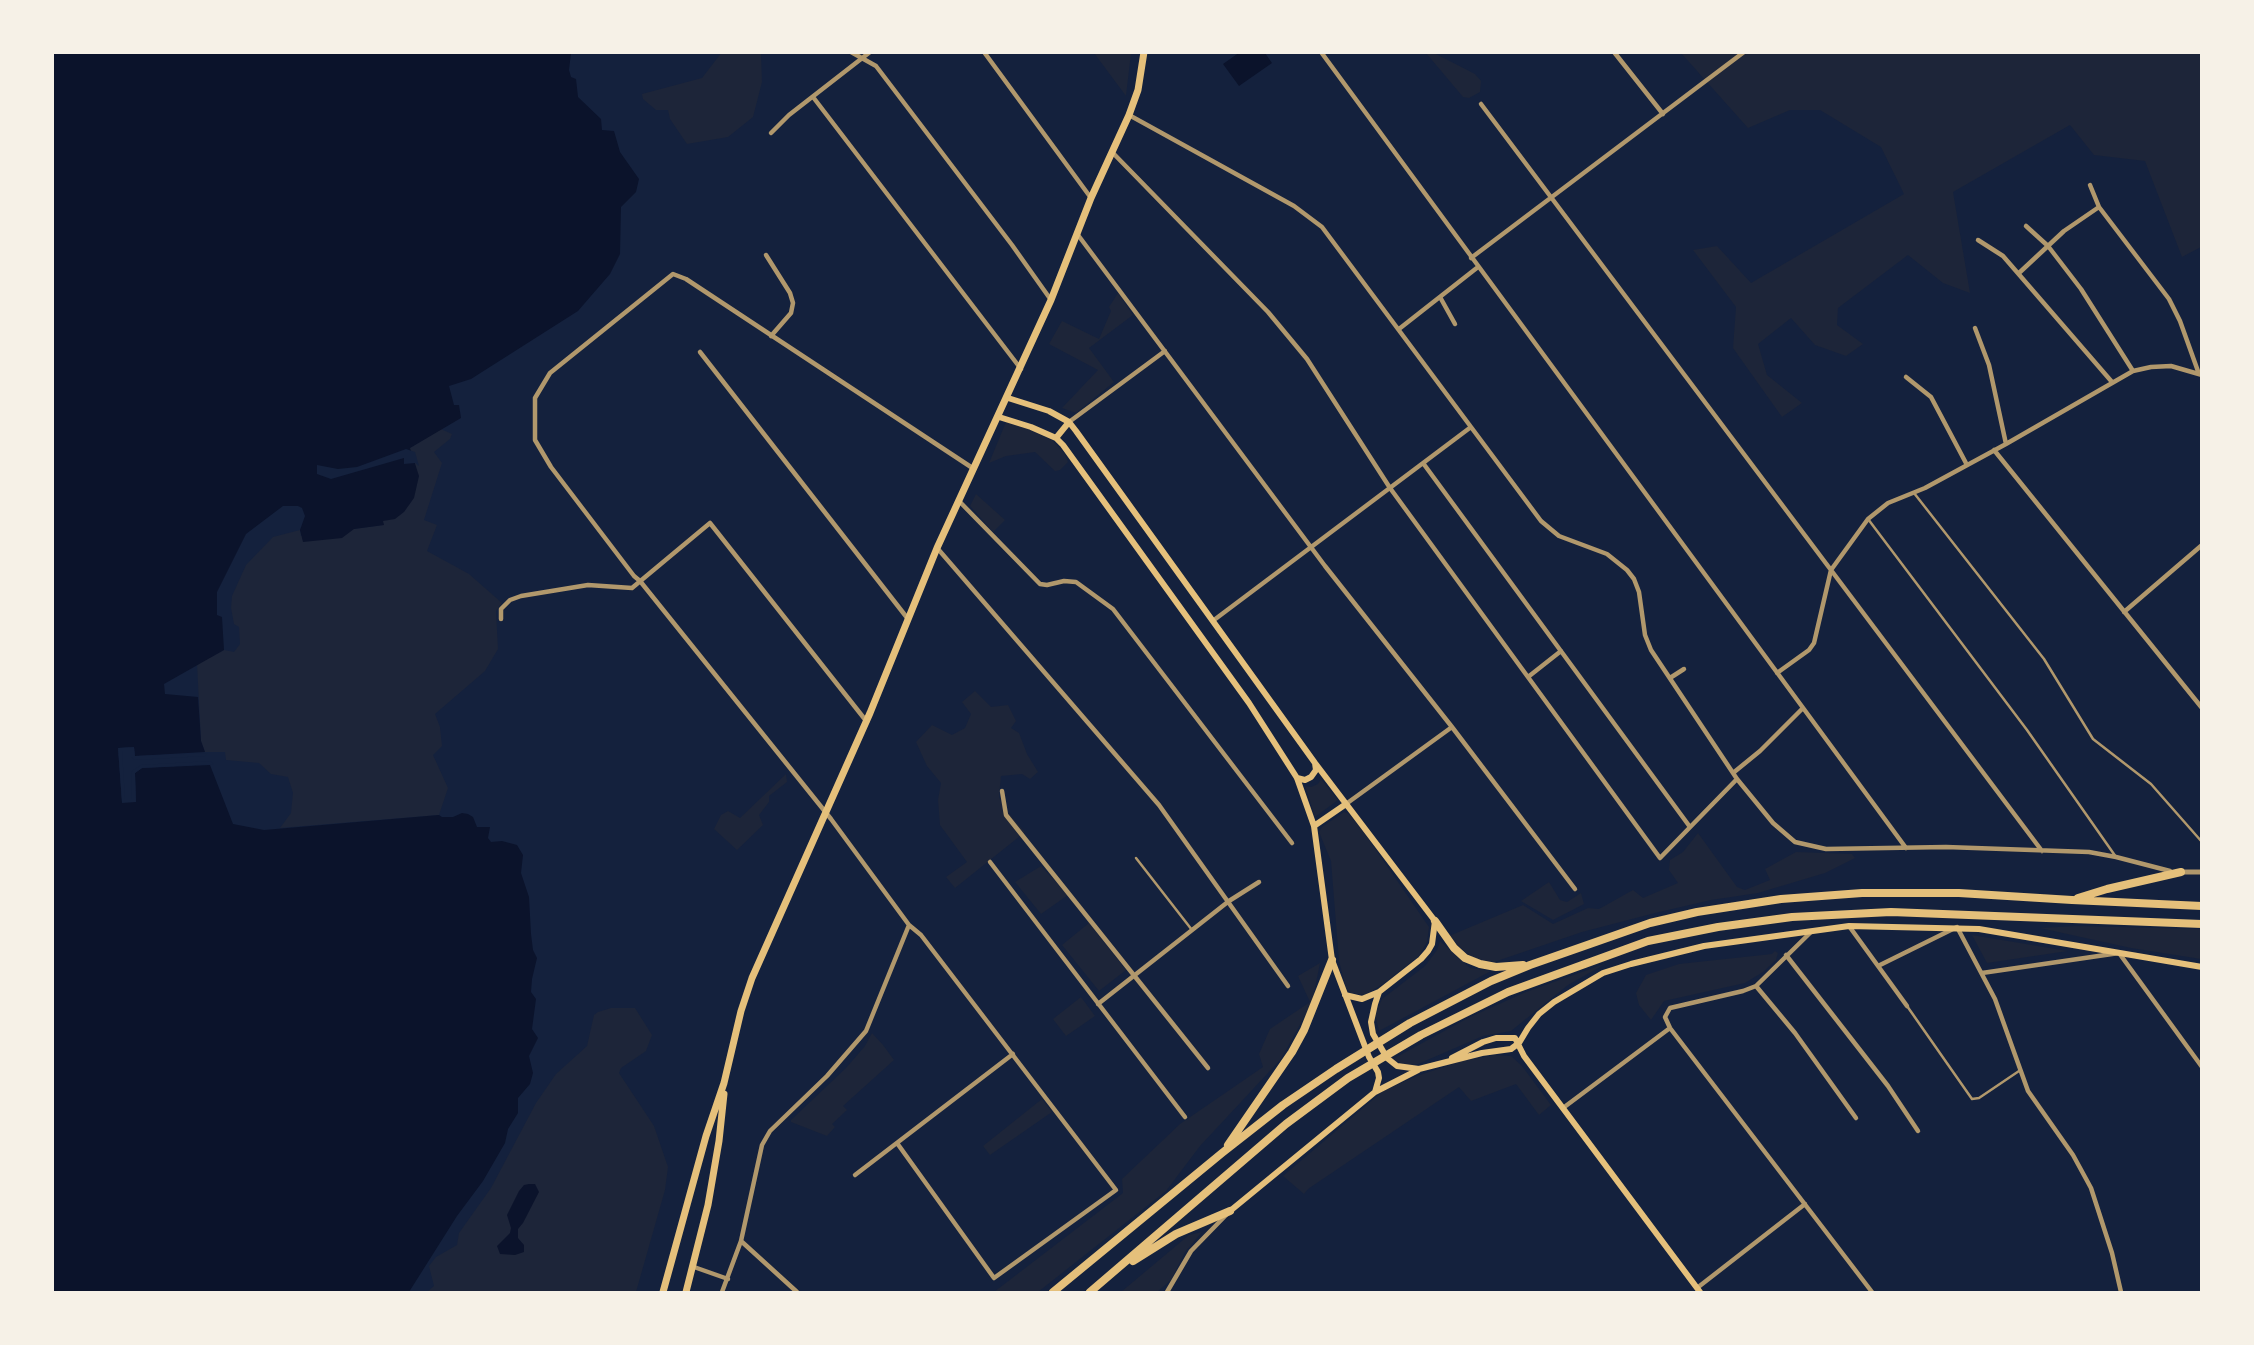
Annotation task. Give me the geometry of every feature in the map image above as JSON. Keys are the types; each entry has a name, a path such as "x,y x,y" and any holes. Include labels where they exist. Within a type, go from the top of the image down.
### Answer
{"highway":[{"path":"2072,900 2107,889 2181,873"},
{"path":"1053,1293 1222,1153 1302,1091 1410,1023 1462,994 1530,964 1650,923 1697,912 1781,899 1862,893 1959,892 2202,906"},
{"path":"1090,1293 1286,1124 1349,1078 1421,1035 1478,1006 1543,977 1648,941 1718,927 1792,917 1891,912 2202,924"},
{"path":"1435,921 1454,948 1465,958 1496,967 1530,964"},
{"path":"1222,1153 1292,1052 1304,1030 1332,960"},
{"path":"1109,1276 1176,1234 1230,1211"}],"main road":[{"path":"663,1293 752,978 867,722 937,548 1051,300 1091,198 1129,115 1138,90 1144,52"},
{"path":"1008,398 1049,411 1069,422 1315,763 1435,921 1432,944 1422,959 1379,992 1362,999 1345,995"},
{"path":"999,416 1056,438 1070,453 1249,703 1297,778 1314,826 1332,960 1368,1056 1378,1072 1375,1092"},
{"path":"1056,438 1069,422"},
{"path":"1297,778 1305,780 1311,776 1316,770 1315,763"},
{"path":"1314,826 1346,804"},
{"path":"1230,1211 1375,1092 1419,1069 1511,1049 1519,1043 1539,1014 1603,973 1704,946 1849,926 1957,927 2202,967"},
{"path":"1379,992 1372,1014 1373,1034 1391,1062 1402,1068 1419,1069"},
{"path":"1442,1062 1496,1038 1511,1037 1519,1043 1522,1053 1699,1290"},
{"path":"1511,1049 1522,1053"},
{"path":"686,1293 694,1267 719,1141 724,1083"}],"street":[{"path":"851,52 876,66 1051,300"},
{"path":"771,132 870,52"},
{"path":"984,52 1091,198"},
{"path":"1321,52 1906,848"},
{"path":"1614,52 1663,114"},
{"path":"1472,258 1744,52"},
{"path":"813,97 1021,369"},
{"path":"1481,104 2042,851"},
{"path":"1129,115 1312,218 1331,237 1549,529 1559,536 1607,554 1634,579 1639,592 1645,635 1651,650 1737,779 1773,823 1795,842 1826,849 1946,847 2089,852 2181,873 2202,872"},
{"path":"1112,151 1287,334 1318,375 1390,488 1660,858 1737,779"},
{"path":"2090,185 2099,207 2169,299 2201,376"},
{"path":"2019,273 2078,220 2099,207"},
{"path":"2026,226 2048,246 2081,289 2133,371"},
{"path":"1077,233 1311,547 1575,888"},
{"path":"1978,240 1998,252 2019,273 2112,382"},
{"path":"766,256 790,293 793,303 791,313 771,336"},
{"path":"1399,329 1478,267"},
{"path":"897,1143 994,1278 1116,1190 922,935 909,925 826,813 634,576 538,448 534,429 535,398 550,373 673,274 687,279 975,470"},
{"path":"1440,297 1455,324"},
{"path":"1975,328 1989,365 2006,444"},
{"path":"1069,422 1165,351"},
{"path":"700,352 908,619"},
{"path":"1777,673 1809,650 1814,643 1830,570 1868,519 1888,503 1914,493 2006,444 2133,371 2162,366 2201,376"},
{"path":"1906,377 1931,397 1967,465"},
{"path":"1214,620 1471,427"},
{"path":"1994,450 2202,708"},
{"path":"1423,463 1690,827"},
{"path":"959,501 1040,584 1076,582 1113,610 1292,843"},
{"path":"501,619 501,609 510,600 521,596 600,584 629,589 710,523 867,722"},
{"path":"2124,612 2202,545"},
{"path":"937,548 1150,795 1288,986"},
{"path":"1528,677 1561,651"},
{"path":"1670,678 1684,669"},
{"path":"1733,773 1760,751 1803,708"},
{"path":"1346,804 1452,727"},
{"path":"1002,791 1006,815 1208,1068"},
{"path":"990,862 1185,1117"},
{"path":"1098,1004 1228,901 1259,882"},
{"path":"722,1293 741,1241 762,1145 770,1131 834,1069 866,1031 909,925"},
{"path":"1849,926 1907,1006"},
{"path":"1878,966 1957,927 1995,999 2028,1091 2050,1126 2073,1155 2091,1188 2112,1252 2121,1293"},
{"path":"1812,931 1756,986 1743,992 1670,1008 1665,1017 1670,1028 1872,1293"},
{"path":"1982,973 2119,953 2202,1067"},
{"path":"1786,956 1888,1086 1918,1131"},
{"path":"1756,986 1795,1033 1856,1118"},
{"path":"1563,1108 1670,1028"},
{"path":"855,1175 1013,1054"},
{"path":"1699,1290 1805,1204"},
{"path":"1167,1293 1191,1251 1230,1211"},
{"path":"741,1241 797,1293"},
{"path":"694,1267 728,1279"}],"lane":[{"path":"1914,493 2043,659 2093,739 2151,784 2202,842"},
{"path":"1868,519 2027,730 2116,857"},
{"path":"1136,858 1192,930"},
{"path":"1907,1006 1972,1099 1979,1098 2019,1071"}],"shaded area":[{"path":"722,52 761,53 762,82 753,117 728,137 687,144 670,119 668,110 656,110 643,99 642,94 702,78"},
{"path":"1240,52 1265,53 1272,63 1239,86 1223,64"},
{"path":"52,53 571,53 569,70 571,77 576,79 578,97 601,119 602,130 614,131 620,152 639,179 636,192 621,207 620,254 610,274 578,311 471,379 449,386 454,405 459,405 461,418 410,448 419,476 414,498 404,512 395,519 383,521 384,525 354,529 342,538 303,542 300,530 305,516 302,508 283,506 246,534 217,592 217,615 222,617 224,650 164,684 165,694 198,697 201,741 205,752 135,756 134,747 118,748 122,802 136,802 135,773 142,768 210,765 233,824 264,830 439,815 453,817 462,813 473,817 477,827 490,827 488,838 491,842 502,841 517,845 523,855 521,873 529,897 533,950 537,958 531,992 536,999 532,1029 538,1038 529,1056 533,1073 530,1084 518,1098 518,1113 508,1129 505,1143 409,1292 53,1292"},
{"path":"1094,53 1131,53 1126,96"},
{"path":"1426,53 1434,53 1475,74 1481,81 1480,92 1469,98 1463,97"},
{"path":"1681,53 2201,53 2201,247 2182,257 2145,161 2094,155 2070,125 1953,192 1970,293 1943,283 1908,255 1838,308 1837,325 1863,344 1846,356 1815,345 1791,318 1758,344 1767,375 1802,403 1782,417 1733,348 1736,307 1693,250 1717,246 1751,283 1904,194 1881,147 1820,110 1790,110 1748,128"},
{"path":"1118,293 1133,315 1089,348 1114,382 1076,413 1062,408 1098,370 1049,344 1062,321 1099,339 1111,311 1109,307"},
{"path":"1006,422 1052,440 1065,454 1068,462 1055,471 1035,452 1006,456 989,463"},
{"path":"441,429 452,434 450,439 434,452 442,463 424,520 437,525 427,551 469,574 502,603 496,611 498,649 485,671 435,714 440,727 442,746 433,755 448,788 439,815 280,828 291,813 293,793 288,777 271,774 259,763 226,760 225,752 205,752 201,741 197,664 224,650 234,652 240,644 239,627 234,624 231,608 232,596 246,565 273,537 300,530 301,536 383,525 382,521 410,448"},
{"path":"976,494 1005,520 993,532 970,506"},
{"path":"975,691 991,707 1008,705 1016,721 1011,728 1019,733 1038,772 1030,779 1022,774 1001,776 999,797 1004,808 1025,832 955,888 946,877 967,862 940,825 938,800 941,783 927,766 916,742 932,725 952,735 965,728 971,714 962,702"},
{"path":"786,774 787,782 769,796 769,802 759,815 763,825 737,850 714,829 721,815 728,811 740,818"},
{"path":"1321,779 1338,800 1315,817 1305,786 1318,784"},
{"path":"1344,812 1349,814 1365,834 1429,927 1427,942 1419,956 1365,995 1351,993 1346,988 1339,961 1331,861 1319,832"},
{"path":"1698,833 1737,887 1745,890 1770,880 1765,869 1796,852 1852,854 1855,858 1825,873 1758,893 1711,900 1582,932 1494,962 1476,959 1449,936 1523,905 1553,924 1588,908 1599,909 1633,890 1643,898 1678,883 1669,870 1670,860 1683,852"},
{"path":"1041,866 1068,895 1041,914 1015,882"},
{"path":"1549,882 1560,900 1567,902 1581,893 1584,904 1553,920 1521,901"},
{"path":"1089,923 1126,970 1099,991 1062,945"},
{"path":"2076,926 2201,929 2201,959 2131,948 2040,928"},
{"path":"1972,935 2068,951 1987,963"},
{"path":"1440,941 1470,968 1491,971 1379,1031 1375,1014 1382,999 1425,966"},
{"path":"1775,951 1778,953 1776,960 1745,983 1664,1001 1651,1020 1639,1005 1636,993 1646,975 1679,964 1772,954"},
{"path":"1320,963 1312,1003 1281,1059 1200,1146 1166,1191 1038,1292 994,1292 1123,1193 1122,1179 1180,1124 1263,1067 1259,1054 1270,1029 1310,1002 1298,976"},
{"path":"1607,963 1568,985 1511,1031 1483,1036 1418,1064 1407,1066 1393,1059 1470,1017 1526,992"},
{"path":"1081,997 1095,1016 1066,1036 1053,1019"},
{"path":"611,1008 635,1008 652,1035 646,1051 621,1068 619,1073 654,1126 668,1167 665,1190 636,1292 427,1292 434,1286 429,1266 436,1257 457,1245 459,1233 491,1188 536,1103 556,1074 587,1046 594,1015"},
{"path":"872,1033 894,1060 843,1106 847,1110 832,1124 835,1127 827,1136 791,1122 846,1068 865,1046"},
{"path":"1495,1055 1511,1056 1522,1066 1551,1105 1539,1115 1516,1084 1471,1101 1459,1087 1304,1194 1283,1176 1383,1091 1462,1061"},
{"path":"1042,1099 1052,1112 990,1155 983,1146"},
{"path":"529,1184 535,1184 539,1192 518,1229 518,1238 524,1245 524,1252 515,1255 500,1254 497,1246 510,1233 511,1228 507,1215 519,1191"},
{"path":"1202,1232 1185,1252 1171,1280 1157,1292 1121,1292 1189,1235"}],"pier":[{"path":"406,449 415,452 419,466 415,463 404,464 404,458 331,479 317,474 317,465 338,469 357,467"},
{"path":"134,747 135,756 208,753 205,756 135,760 131,757 131,751 122,751 125,799 132,799 131,772 141,765 210,761 214,764 142,768 135,773 136,802 122,803 118,748"}]}
